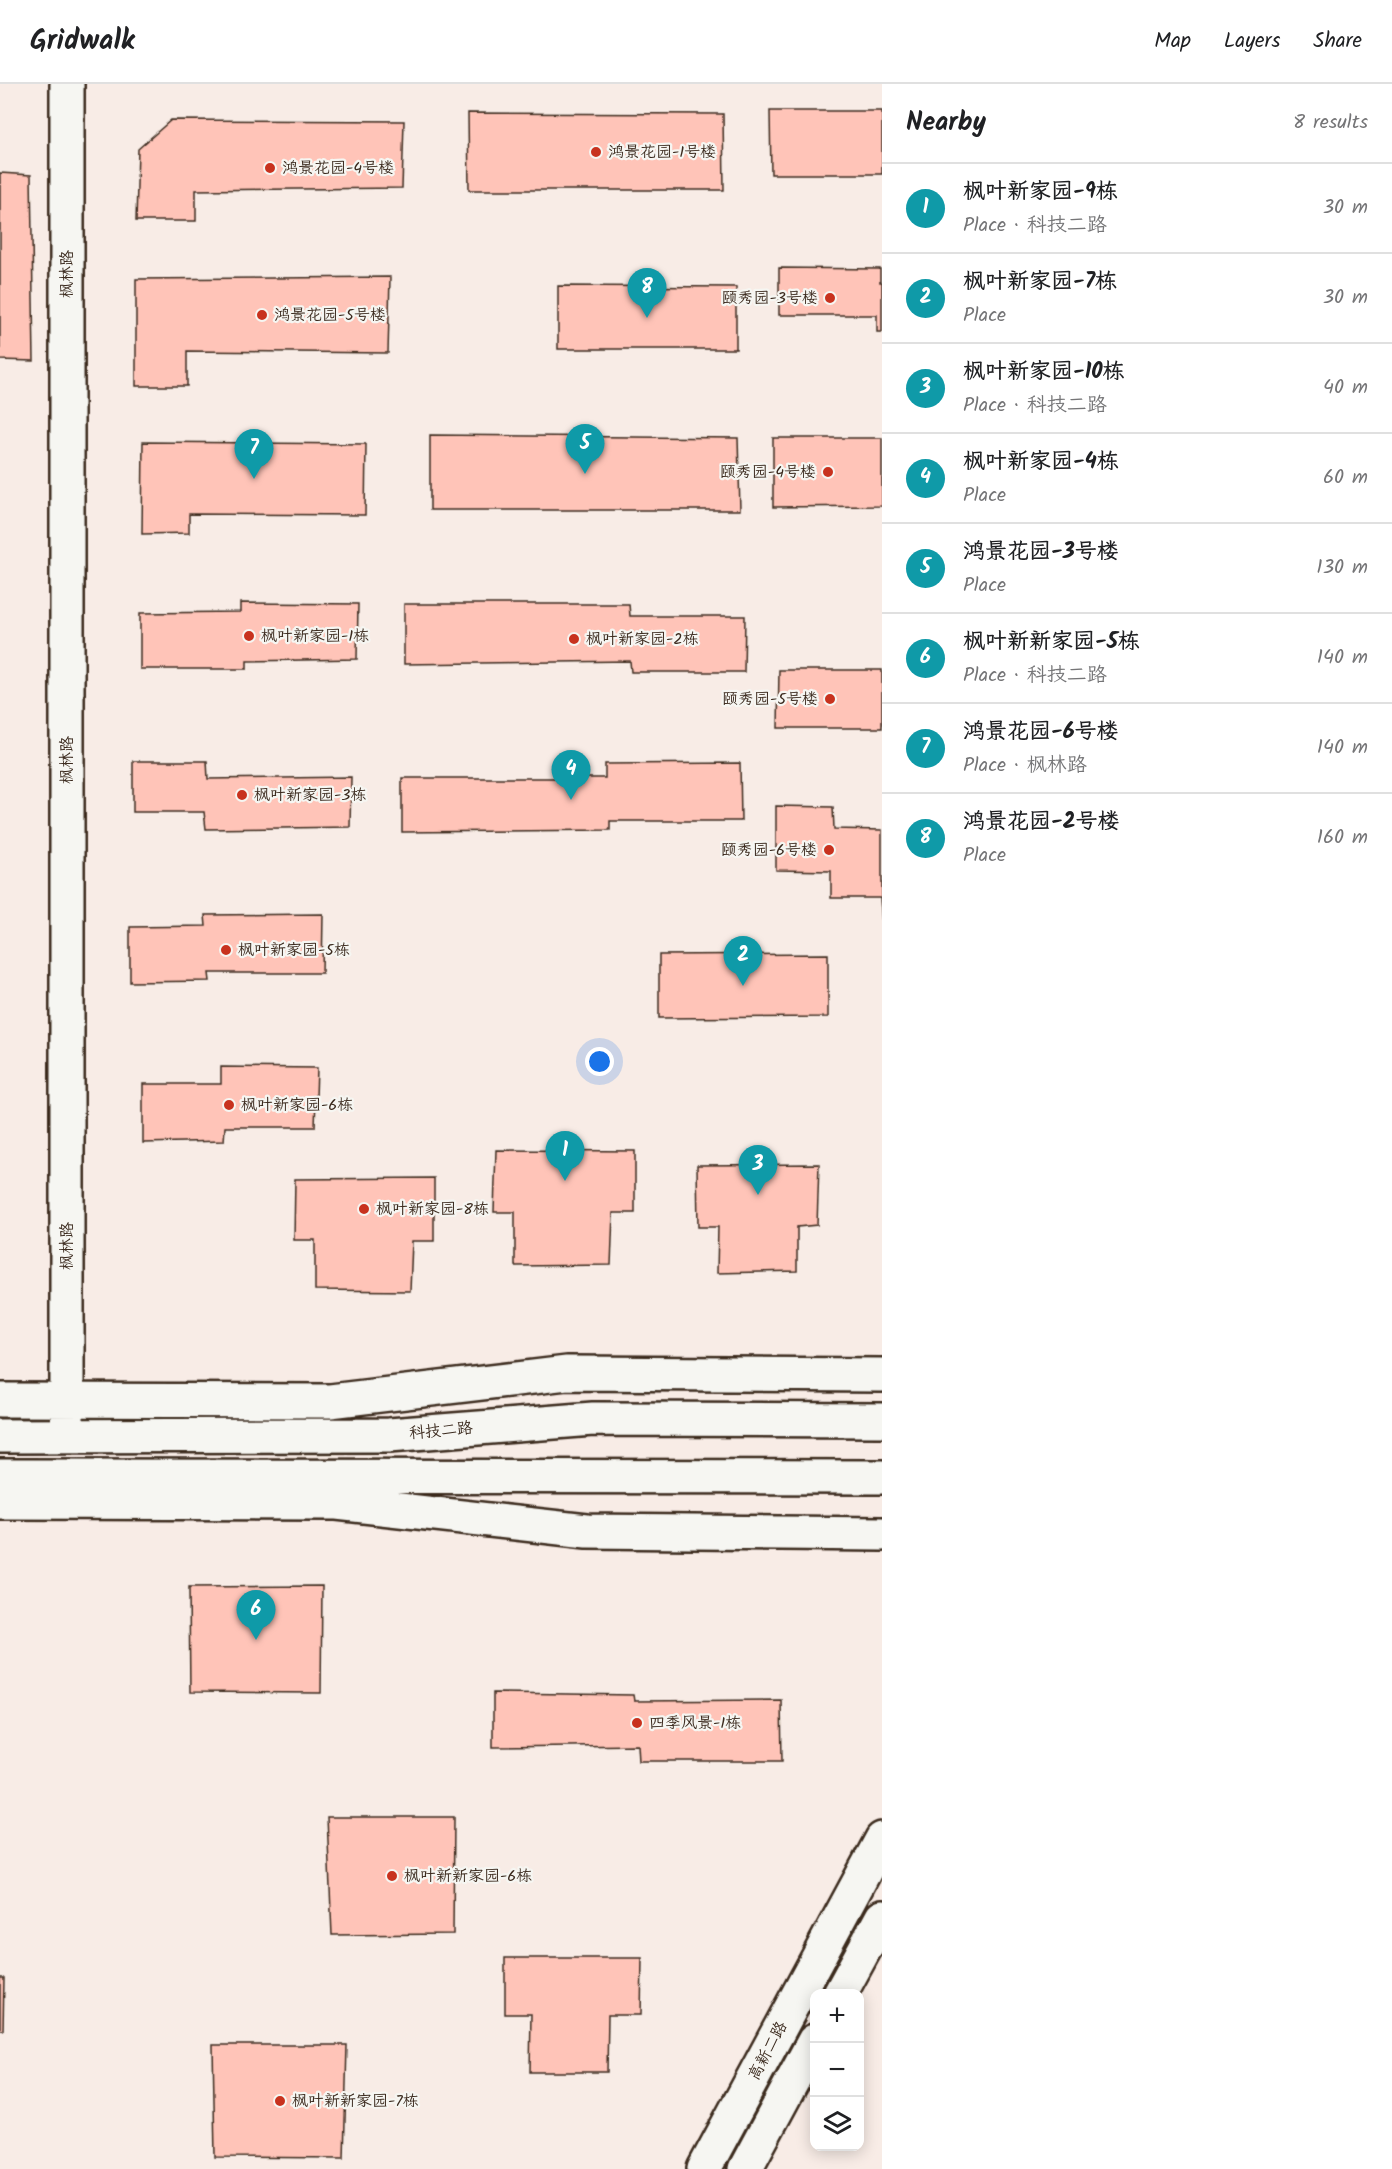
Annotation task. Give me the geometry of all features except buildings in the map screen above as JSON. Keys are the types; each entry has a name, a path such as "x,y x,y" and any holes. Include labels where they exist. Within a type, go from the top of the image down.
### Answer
{"street":[{"name":"枫林路","path":"67,84 67,1436"},
{"path":"0,1400 330,1401 567,1373 882,1375"},
{"name":"科技二路","path":"0,1436 389,1435 593,1419 882,1420"},
{"path":"0,1476 882,1477"},
{"path":"0,1502 337,1503 587,1531 882,1534"},
{"name":"高新二路","path":"704,2169 882,1839"},
{"path":"843,1989 882,1917"},
{"path":"745,2169 813,2043"}],"place":[{"name":"鸿景花园-1号楼","path":"596,152"},
{"name":"鸿景花园-4号楼","path":"270,168"},
{"name":"颐秀园-3号楼","path":"830,298"},
{"name":"鸿景花园-5号楼","path":"262,315"},
{"name":"鸿景花园-2号楼","path":"647,318"},
{"name":"颐秀园-4号楼","path":"828,472"},
{"name":"鸿景花园-3号楼","path":"585,474"},
{"name":"鸿景花园-6号楼","path":"254,479"},
{"name":"枫叶新家园-1栋","path":"249,636"},
{"name":"枫叶新家园-2栋","path":"574,639"},
{"name":"颐秀园-5号楼","path":"830,699"},
{"name":"枫叶新家园-3栋","path":"242,795"},
{"name":"枫叶新家园-4栋","path":"571,800"},
{"name":"颐秀园-6号楼","path":"829,850"},
{"name":"枫叶新家园-5栋","path":"226,950"},
{"name":"枫叶新家园-7栋","path":"743,986"},
{"name":"枫叶新家园-6栋","path":"229,1105"},
{"name":"枫叶新家园-9栋","path":"565,1181"},
{"name":"枫叶新家园-10栋","path":"758,1195"},
{"name":"枫叶新家园-8栋","path":"364,1209"},
{"name":"枫叶新新家园-5栋","path":"256,1640"},
{"name":"四季风景-1栋","path":"637,1723"},
{"name":"枫叶新新家园-6栋","path":"392,1876"},
{"name":"枫叶新新家园-7栋","path":"280,2101"}]}
